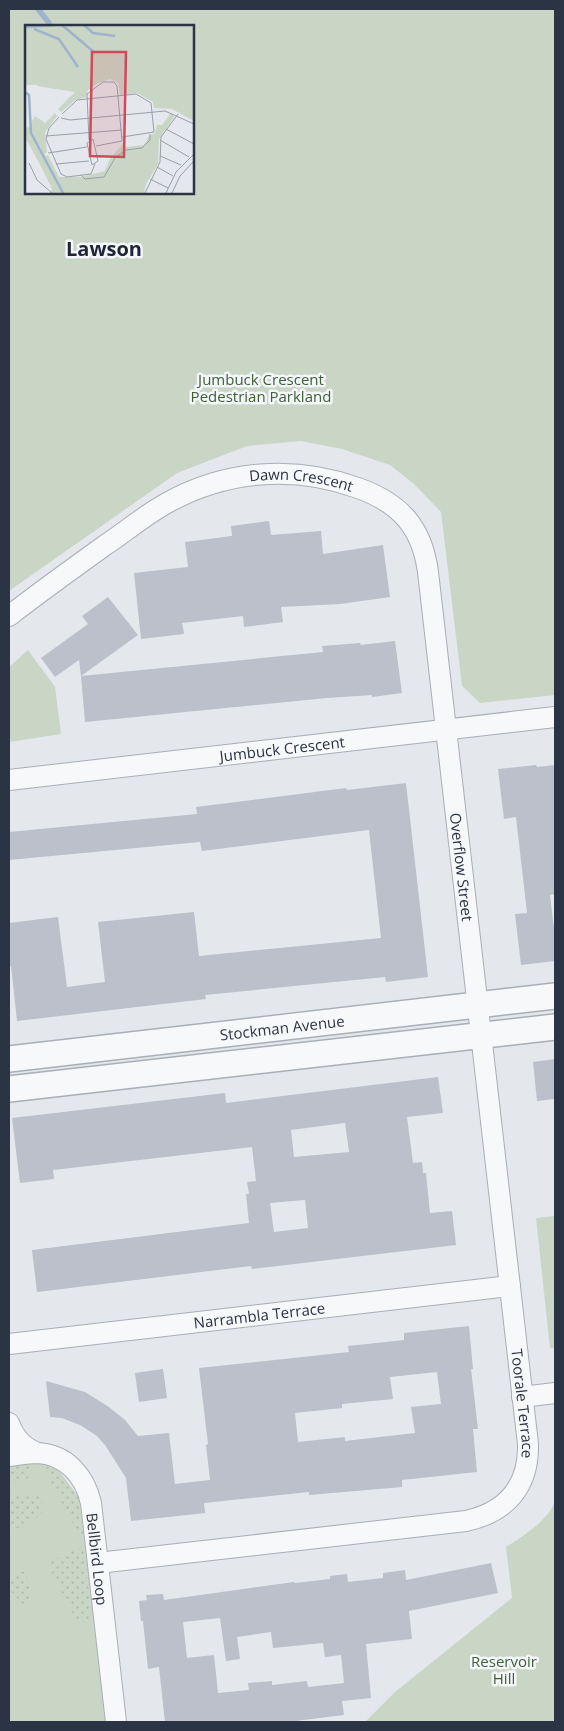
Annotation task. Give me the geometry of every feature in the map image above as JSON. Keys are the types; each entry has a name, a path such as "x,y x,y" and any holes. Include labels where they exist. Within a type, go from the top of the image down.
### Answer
{"street":[{"name":"Dawn Crescent","path":"9,616 149,514 184,494 223,480 264,473 284,473 325,478 364,490 382,499 404,515 419,537 427,563 446,729"},
{"name":"Jumbuck Crescent","path":"9,780 555,717"},
{"name":"Overflow Street","path":"446,729 477,1005"},
{"name":"Stockman Avenue","path":"9,1059 555,996"},
{"name":"Toorale Terrace","path":"98,1563 466,1521 490,1514 509,1499 522,1479 526,1468 528,1444 477,1005"},
{"name":"Stockman Avenue","path":"9,1090 555,1027"},
{"name":"Narrambla Terrace","path":"9,1344 510,1286"},
{"path":"522,1397 555,1394"},
{"path":"9,1423 15,1436 24,1447 38,1453"},
{"name":"Bellbird Loop","path":"9,1456 38,1453 55,1457 70,1466 82,1478 86,1486 91,1503 116,1722"}],"green space":[{"name":"Jumbuck Crescent Pedestrian Parkland","path":"9,9 555,9 555,695 480,703 462,686 441,512 414,484 390,465 342,449 301,441 247,446 177,473 9,591"},
{"path":"28,650 55,687 61,734 9,742 9,667"},
{"path":"555,1216 555,1348 550,1348 536,1218"},
{"path":"31,1458 59,1471 79,1498 107,1722 9,1722 9,1461"},
{"path":"31,1458 34,1468 26,1481 9,1482 9,1461"},
{"path":"48,1466 59,1471 79,1498 84,1537 79,1534 44,1469"},
{"path":"9,1494 42,1496 42,1515 9,1533"},
{"name":"Reservoir Hill","path":"555,1501 555,1722 365,1722 395,1692 512,1598 506,1547 541,1521 552,1508"},
{"path":"83,1546 92,1618 88,1625 75,1618 47,1563"},
{"path":"25,1570 33,1600 23,1605 9,1589 9,1580"}],"building":[{"path":"269,521 271,535 321,531 323,554 383,545 390,597 340,604 281,607 283,622 244,627 243,616 182,623 184,634 141,639 134,573 188,567 185,542 232,536 231,526"},
{"path":"108,597 138,635 81,676 79,660 55,677 41,658 88,624 82,616"},
{"path":"395,641 402,693 372,697 372,695 327,698 85,722 81,676 323,652 322,646 360,643 361,645"},
{"path":"536,765 537,767 555,765 555,894 550,895 555,937 555,961 521,965 515,914 527,913 516,817 504,819 498,769"},
{"path":"406,783 428,977 386,982 385,977 205,995 206,999 17,1021 11,966 9,967 9,923 58,917 67,987 105,982 98,922 194,912 199,956 381,938 369,830 202,851 200,842 9,860 9,832 197,814 196,807 346,788 347,790"},
{"path":"555,1059 555,1099 537,1101 533,1062"},
{"path":"438,1077 443,1113 407,1117 413,1163 422,1162 423,1173 426,1173 430,1213 452,1211 456,1245 252,1269 251,1266 37,1292 32,1250 249,1223 246,1194 249,1194 247,1182 256,1181 252,1147 53,1170 54,1179 20,1183 12,1118 225,1093 226,1103","holes":["345,1123 349,1152 294,1157 291,1130","305,1200 308,1228 274,1232 270,1203"]},
{"path":"469,1326 473,1369 471,1369 478,1429 473,1429 477,1472 402,1480 402,1487 309,1495 309,1492 204,1503 205,1513 131,1521 126,1478 105,1445 97,1436 80,1425 62,1418 50,1417 46,1381 85,1392 125,1420 138,1436 169,1433 175,1484 210,1480 206,1445 208,1444 199,1368 349,1352 348,1346 404,1340 404,1333","holes":["437,1372 441,1404 411,1407 415,1433 345,1441 345,1437 298,1442 295,1413 342,1408 342,1404 393,1399 390,1377"]},
{"path":"163,1369 167,1398 139,1402 135,1373"},
{"path":"491,1563 498,1593 409,1611 412,1639 366,1644 371,1698 342,1701 344,1715 287,1722 165,1722 159,1667 148,1669 139,1601 147,1600 146,1595 163,1594 164,1600 294,1582 330,1579 330,1576 347,1574 348,1582 383,1578 383,1573 405,1570 406,1580","holes":["220,1618 226,1661 240,1659 237,1637 271,1632 273,1648 323,1643 325,1657 341,1655 344,1683 308,1687 307,1681 272,1685 272,1681 248,1683 249,1690 218,1693 214,1655 187,1658 183,1622"]}],"waterway":[{"path":"38,9 49,23"}],"district":[{"name":"Lawson","path":"104,248"}]}
